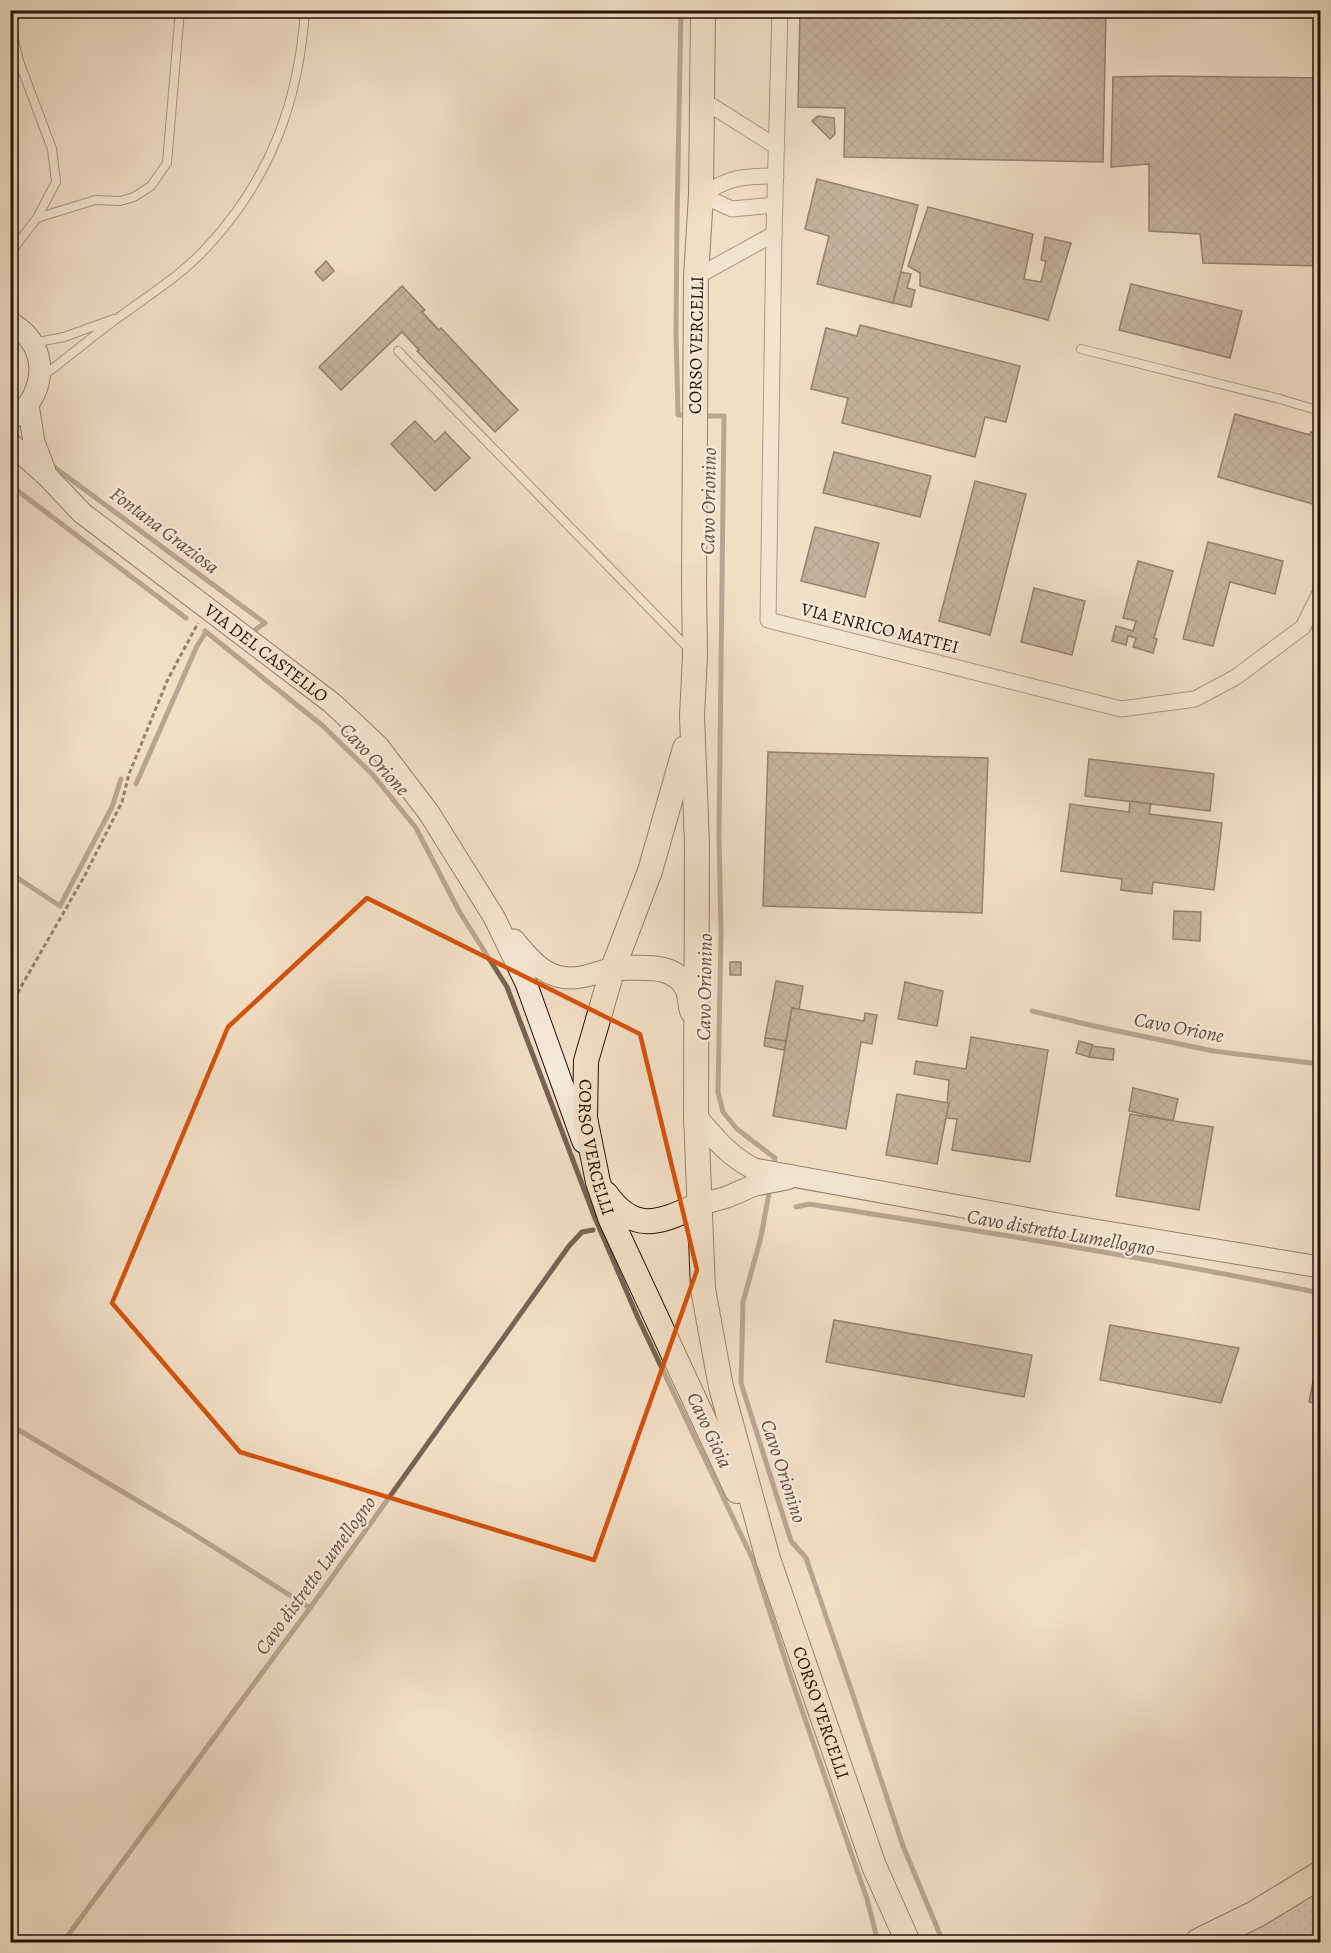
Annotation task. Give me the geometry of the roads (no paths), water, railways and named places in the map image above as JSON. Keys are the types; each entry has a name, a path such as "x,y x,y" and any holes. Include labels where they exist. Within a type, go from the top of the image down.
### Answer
{"highway":[{"path":"1199,1942 1256,1914 1320,1875"}],"main road":[{"name":"CORSO VERCELLI","path":"703,10 700,195 696,277 695,656 692,716 697,844 696,1116 703,1289 721,1387 768,1559 874,1866 908,1942"},
{"path":"10,322 22,330 33,343 39,361 36,393 28,405 10,419"},
{"path":"28,405 34,442 48,477"},
{"name":"VIA DEL CASTELLO","path":"10,443 48,477 82,513 332,703 378,746 429,813 494,917 526,983 598,1182"},
{"name":"CORSO VERCELLI","path":"692,716 682,764 650,872 613,968 586,1060 585,1118 598,1182 611,1220 768,1559"},
{"name":"VIA DEL CASTELLO","path":"494,917 536,966 552,975 563,978 581,977 613,968"},
{"path":"613,968 663,969 676,975 686,988 697,1031"},
{"path":"696,1116 736,1159 776,1177 1320,1267"},
{"path":"598,1182 622,1213 644,1222 671,1218 699,1205 776,1177"},
{"name":"CORSO VERCELLI","path":"874,1866 891,1942"}],"street":[{"name":"VIA ENRICO MATTEI","path":"780,10 768,620 1121,708 1195,699 1236,677 1304,627 1320,593"},
{"path":"701,99 777,147"},
{"path":"700,195 723,181 745,176 776,176"},
{"path":"700,195 732,209 775,205"},
{"path":"696,277 774,234"}],"lane":[{"path":"37,218 95,200 120,201 134,197 151,186 167,164 180,10"},
{"path":"39,379 171,281 207,248 235,215 257,183 288,111 298,72 305,10"},
{"path":"10,23 19,61 52,149 56,182 37,218 10,253"},
{"path":"33,343 64,337 121,316"},
{"path":"1081,349 1320,411"},
{"path":"398,351 695,656"}],"waterway":[{"name":"Cavo Orionino","path":"681,10 676,334 678,415 688,415"},
{"name":"Cavo Orionino","path":"701,416 724,416 718,1092 723,1112 737,1129 775,1158 773,1169"},
{"name":"Fontana Graziosa","path":"50,464 265,623 249,634"},
{"name":"Cavo Orione","path":"10,485 186,618"},
{"name":"Cavo Gioia","path":"205,631 323,726 373,775 416,828 459,911 507,987 595,1218 638,1318 753,1560 867,1899 878,1942"},
{"path":"136,784 197,646 206,632"},
{"path":"10,873 60,906 112,807 121,779"},
{"name":"Cavo Orione","path":"1032,1011 1213,1051 1320,1064"},
{"name":"Cavo Orionino","path":"770,1187 761,1237 743,1302 741,1383 791,1541 806,1558 903,1846 943,1942"},
{"name":"Cavo distretto Lumellogno","path":"796,1207 809,1204 1001,1235 1193,1268 1320,1293"},
{"name":"Cavo distretto Lumellogno","path":"63,1942 310,1608 569,1246 582,1232 593,1230"},
{"path":"10,1425 187,1530 310,1608"}]}
